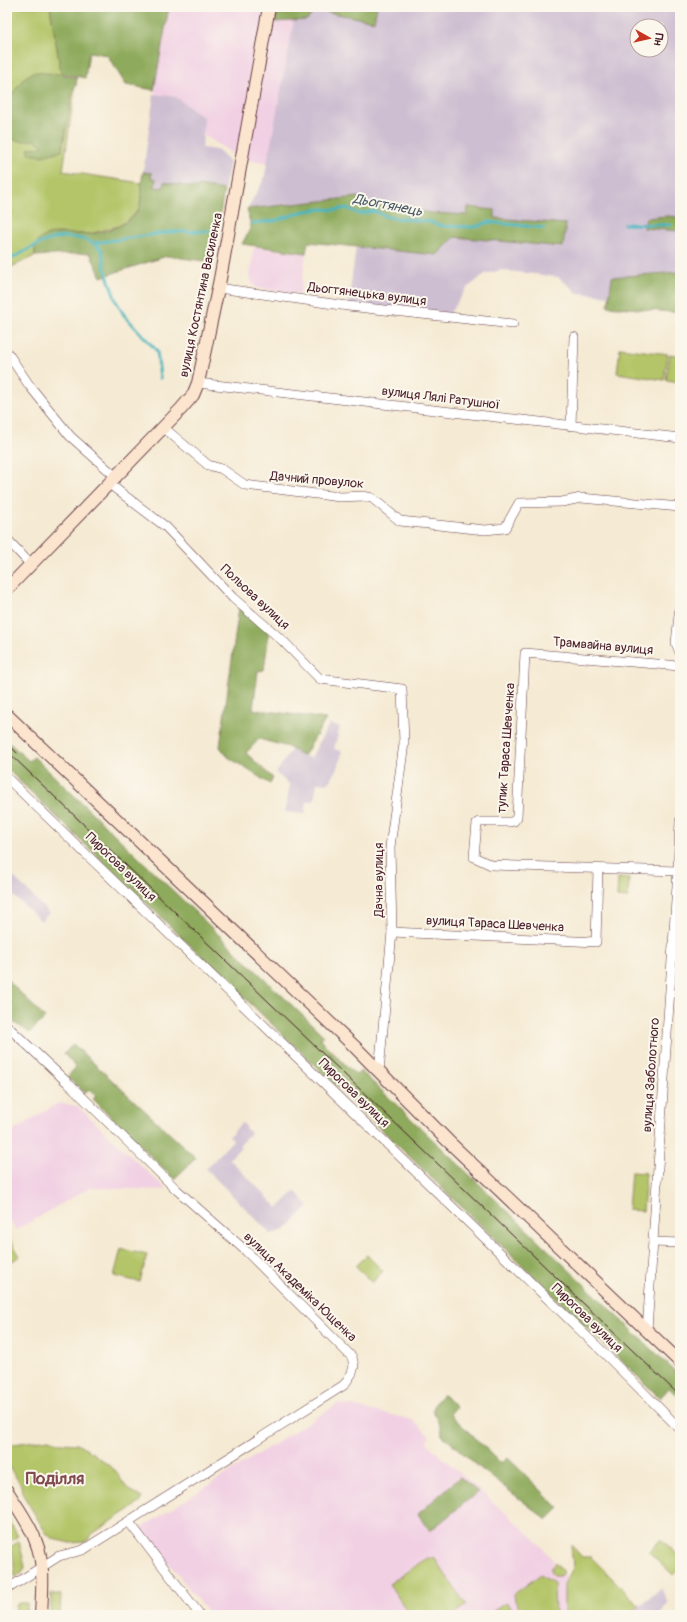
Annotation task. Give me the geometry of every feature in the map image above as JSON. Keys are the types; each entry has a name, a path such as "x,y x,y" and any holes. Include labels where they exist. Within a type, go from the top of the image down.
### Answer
{"main road":[{"name":"вулиця Костянтина Василенка","path":"7,589 164,428 193,395 198,383 218,288 269,7"},
{"path":"7,715 354,1046 378,1072 448,1141 680,1362"},
{"path":"7,1491 33,1533 39,1551 42,1568 41,1615"}],"street":[{"name":"Дьогтянецька вулиця","path":"218,288 348,306 513,324"},
{"path":"571,426 574,337"},
{"name":"Польова вулиця","path":"7,352 29,385 70,436 112,480 166,527 233,598 283,641 320,678 402,689"},
{"name":"вулиця Лялі Ратушної","path":"198,383 680,438"},
{"name":"Дачний провулок","path":"164,428 208,465 222,469 245,486 340,497 363,496 372,498 400,521 486,530 505,528 519,503 562,502 581,498 680,507"},
{"path":"7,539 31,565"},
{"path":"680,606 676,643 680,653"},
{"name":"Трамвайна вулиця","path":"525,653 680,666"},
{"name":"тупик Тараса Шевченка","path":"525,653 517,817 514,821 510,822 477,823 474,858 491,865 598,869"},
{"name":"Дачна вулиця","path":"378,1072 392,932 390,847 404,742 402,689"},
{"name":"Пирогова вулиця","path":"7,778 604,1353 680,1429"},
{"name":"вулиця Заболотного","path":"647,1330 677,945 680,821"},
{"path":"598,869 678,871"},
{"name":"вулиця Тараса Шевченка","path":"392,932 596,942 598,869"},
{"name":"вулиця Академіка Ющенка","path":"7,1026 69,1084 177,1190 246,1251 352,1357 354,1366 352,1373 344,1385 83,1550 59,1556 7,1589"},
{"path":"653,1242 680,1243"},
{"path":"129,1522 200,1615"}],"shaded area":[{"path":"169,7 269,7 267,20 275,22 307,20 319,168 242,160 179,118 157,95 154,90"},
{"path":"270,7 680,7 680,217 667,216 644,228 680,231 680,272 612,277 609,296 578,293 558,277 501,270 485,274 466,289 447,317 348,306 356,247 437,255 455,237 563,247 468,207 467,215 432,213 358,202 358,197 247,209 265,175 294,21 275,22 267,20"},
{"path":"154,94 176,97 204,118 202,148 218,150 230,162 224,190 199,186 197,188 164,182 163,188 155,187 156,179 151,178 143,172"},
{"path":"254,247 306,253 300,294 257,288 252,283 250,275"},
{"path":"329,724 340,727 334,749 342,751 340,762 328,784 317,783 314,801 307,801 305,814 285,812 290,785 276,773 292,749 311,758"},
{"path":"7,872 11,874 49,913 41,921 7,890"},
{"path":"58,1103 77,1106 167,1190 89,1188 16,1230 7,1216 7,1135"},
{"path":"242,1123 251,1133 239,1145 241,1147 229,1159 278,1208 295,1191 309,1206 285,1230 271,1234 206,1169 233,1140 229,1136"},
{"path":"339,1403 413,1420 430,1436 427,1441 432,1448 537,1541 581,1594 595,1615 210,1615 141,1528"},
{"path":"661,1588 668,1603 659,1615 629,1615"}],"green space":[{"path":"7,7 50,7 61,73 75,89 63,171 141,183 140,208 131,218 119,226 89,234 56,233 35,250 35,256 7,269"},
{"path":"50,7 169,7 154,90 126,85 107,55 89,52 85,78 61,73"},
{"path":"278,7 377,7 374,21 321,11 313,13 307,20 275,22"},
{"path":"33,72 59,74 77,78 76,86 73,89 62,151 42,156 29,154 28,149 43,146 35,140 20,141 7,138 8,100 24,78"},
{"path":"143,172 152,173 151,178 156,179 155,187 163,188 164,182 197,188 199,186 224,190 212,262 167,256 101,277 90,253 35,256 36,246 39,240 45,236 62,233 88,234 102,232 130,220 140,206"},
{"path":"359,197 358,202 432,213 467,215 468,207 495,210 495,218 566,224 563,247 455,237 437,255 308,242 306,253 242,244 251,227 247,209"},
{"path":"667,216 680,217 680,231 644,228 646,218"},
{"path":"680,272 680,313 608,306 612,277"},
{"path":"620,348 668,354 664,380 617,373"},
{"path":"670,354 680,356 680,382 666,380"},
{"path":"239,607 269,633 264,670 258,671 253,709 326,719 304,756 288,747 259,739 246,753 273,778 270,784 228,757 220,747"},
{"path":"7,741 29,761 34,757 324,1036 320,1040 356,1075 361,1071 680,1376 680,1399 669,1388 660,1398 7,769"},
{"path":"618,878 629,879 628,898 617,897"},
{"path":"7,979 45,1018 30,1033 12,1022 7,1017"},
{"path":"73,1044 196,1158 174,1179 93,1099 96,1096 89,1089 85,1093 67,1077 76,1067 64,1054"},
{"path":"631,1172 646,1173 643,1211 628,1210"},
{"path":"7,1235 20,1256 7,1265"},
{"path":"121,1249 147,1255 140,1282 114,1276"},
{"path":"367,1255 383,1271 372,1283 356,1266"},
{"path":"443,1394 456,1407 450,1414 501,1463 507,1457 559,1508 547,1520 480,1468 442,1435 439,1423 433,1411 434,1406"},
{"path":"49,1439 62,1443 77,1444 86,1448 116,1471 129,1490 142,1498 141,1502 92,1534 89,1540 85,1542 70,1543 53,1539 46,1533 22,1493 21,1485 7,1464 7,1445"},
{"path":"460,1477 478,1492 430,1531 418,1514"},
{"path":"7,1517 18,1536 7,1543"},
{"path":"661,1539 680,1557 680,1568 673,1575 649,1552"},
{"path":"19,1541 25,1567 22,1573 15,1577 13,1554 9,1548"},
{"path":"571,1545 582,1557 591,1557 640,1606 629,1615 564,1615 564,1584 573,1568"},
{"path":"427,1558 435,1559 466,1605 453,1615 410,1615 389,1584"},
{"path":"555,1563 563,1572 560,1576 553,1576 551,1573 550,1569"},
{"path":"540,1575 554,1583 555,1615 524,1615 515,1601 514,1594"},
{"path":"51,1594 61,1595 60,1615 50,1615"},
{"path":"19,1603 27,1603 27,1615 16,1615 16,1605"},
{"path":"505,1603 509,1605 516,1615 488,1615"}],"waterway":[{"name":"Дьогтянець","path":"252,223 274,221 305,211 347,208 359,214 374,211 388,217 431,222 441,226 476,227 488,222 544,228"},
{"name":"Дьогтянець","path":"624,224 671,225"},
{"name":"Дьогтянець","path":"7,261 39,244 59,238 69,237 94,243 171,232 210,231"},
{"path":"94,243 102,250 105,269 116,301 124,315 157,351 160,378"}],"tram line":[{"path":"7,743 17,753"},
{"path":"7,751 680,1396"}],"district":[{"name":"Поділля","path":"55,1478"}]}
